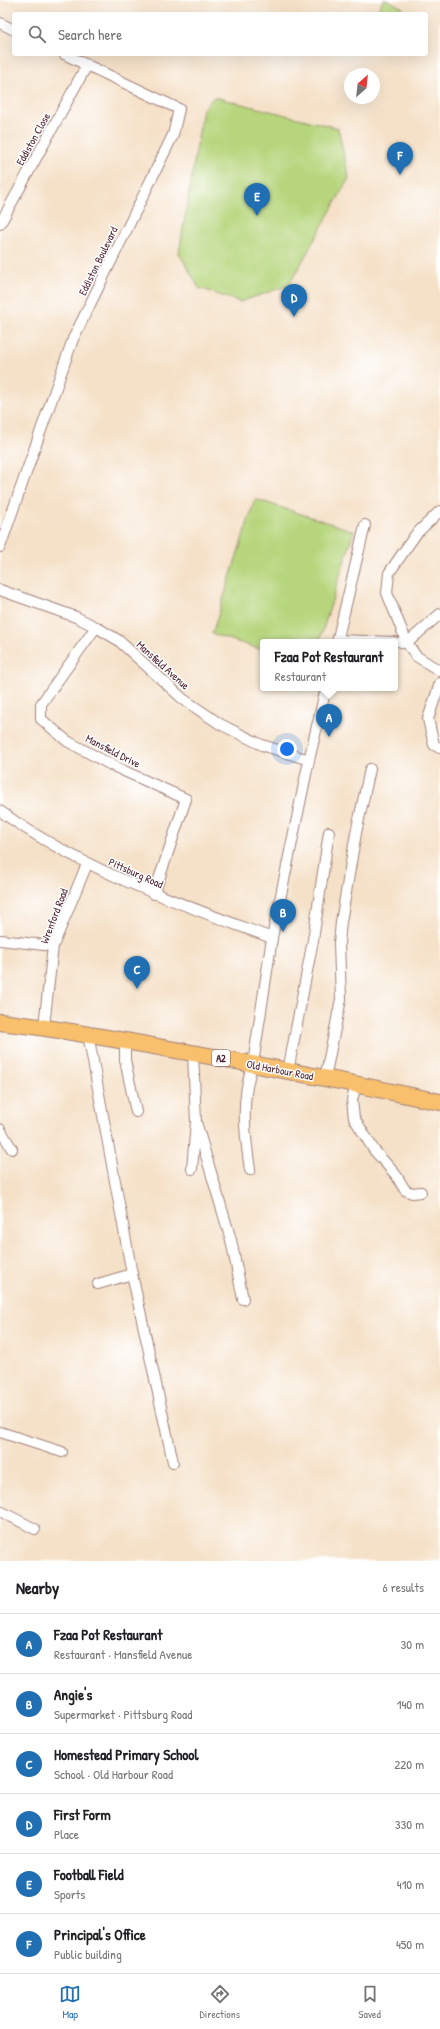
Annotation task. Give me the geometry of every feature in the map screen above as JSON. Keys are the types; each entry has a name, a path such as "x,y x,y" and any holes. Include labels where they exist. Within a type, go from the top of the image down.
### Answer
{"main road":[{"name":"Old Harbour Road","path":"0,1022 44,1026 193,1053 440,1102"}],"street":[{"path":"0,23 12,29"},
{"name":"Eddiston Boulevard","path":"0,547 73,339 173,135 180,109 68,56"},
{"name":"Eddiston Close","path":"0,224 88,65"},
{"path":"440,511 416,534 389,573 387,593 407,642 416,656 440,671"},
{"path":"337,639 365,525"},
{"name":"Mansfield Avenue","path":"0,590 76,617 96,627 118,640 183,699 220,724 262,746 309,760"},
{"path":"398,642 407,642 440,614"},
{"name":"Mansfield Drive","path":"96,627 41,704 41,719 67,741 113,766 186,799 154,894"},
{"path":"440,683 428,719 434,745 440,748"},
{"path":"250,1170 244,1126 247,1080 253,1064 272,938 309,760 325,691"},
{"path":"325,1078 341,999 339,943 341,922 356,833 370,769"},
{"name":"Pittsburg Road","path":"0,811 25,829 87,864 154,894 272,938"},
{"path":"288,1071 313,940 329,832"},
{"name":"Wrenford Road","path":"44,1026 53,946 87,864"},
{"path":"0,940 53,946"},
{"path":"88,1034 132,1274 173,1462"},
{"path":"125,1041 125,1060 136,1112"},
{"path":"192,1169 196,1122 193,1053"},
{"path":"356,1085 352,1100 354,1118 374,1150 396,1175 405,1190 412,1193 421,1192"},
{"path":"196,1122 231,1240 243,1299"},
{"path":"0,1130 12,1149"},
{"path":"98,1284 132,1274"},
{"path":"0,1432 62,1452"},
{"path":"0,1511 35,1529"}],"green space":[{"path":"383,0 388,0 403,8 401,12 377,12"},
{"path":"214,97 338,128 349,178 289,285 240,302 199,288 179,253 203,109"},
{"path":"255,499 354,531 320,639 260,639 260,649 212,634"}],"place":[{"name":"Principal's Office","path":"400,175"},
{"name":"Football Field","path":"257,216"},
{"name":"First Form","path":"294,317"},
{"name":"Fzaa Pot Restaurant","path":"329,737"},
{"name":"Angie's","path":"283,932"},
{"name":"Homestead Primary School","path":"137,989"}]}
